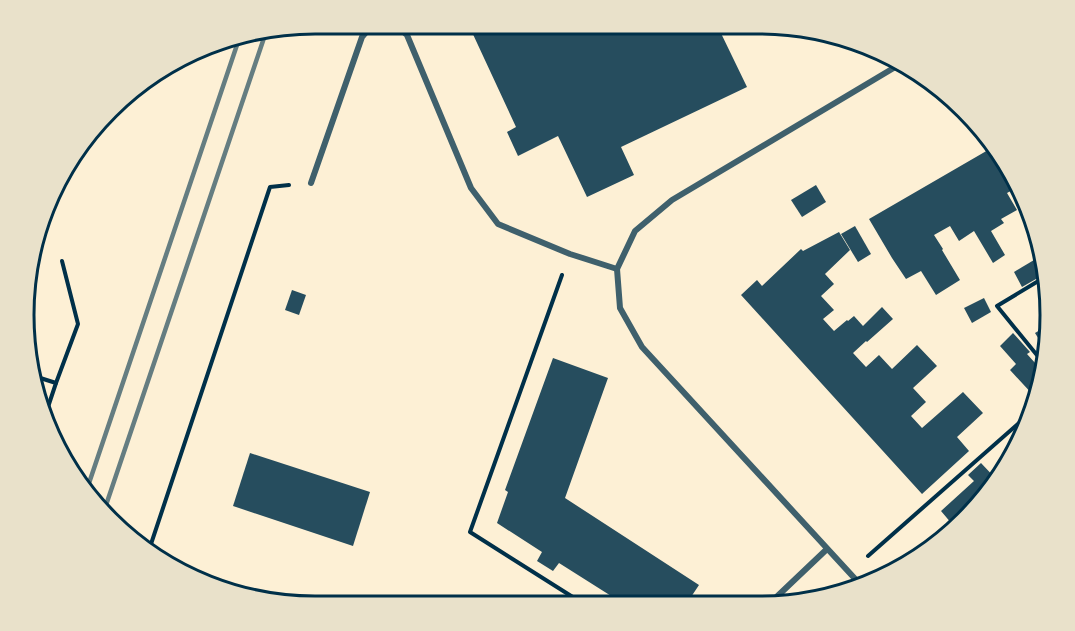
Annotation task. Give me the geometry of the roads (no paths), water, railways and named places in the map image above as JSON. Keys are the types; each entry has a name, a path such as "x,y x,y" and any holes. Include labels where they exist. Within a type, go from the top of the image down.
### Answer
{"street":[{"path":"311,183 365,34"},
{"path":"406,34 471,188 498,225 570,254 617,269"},
{"path":"856,580 642,347 620,308 617,269 635,231 672,200 893,68"},
{"path":"778,596 827,549"}],"railway":[{"path":"107,504 263,40"},
{"path":"89,482 237,46"}]}
